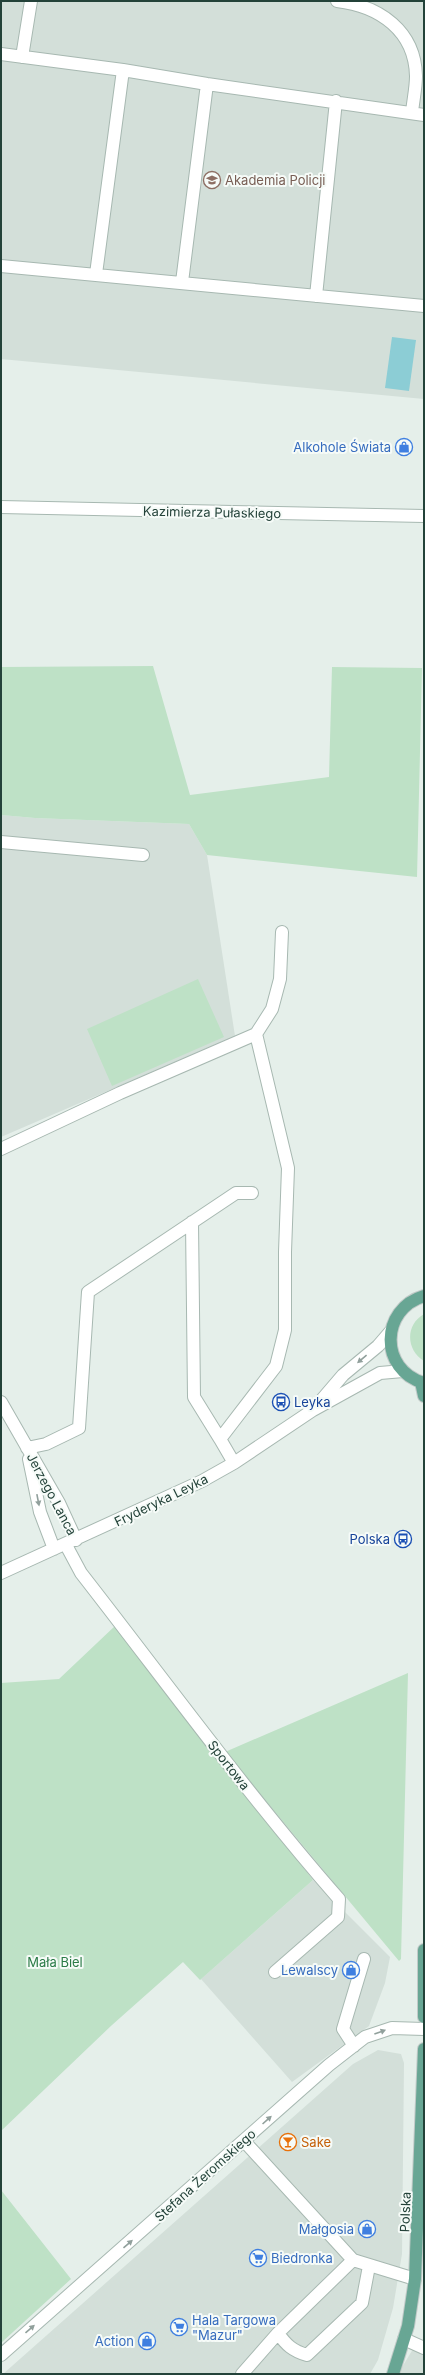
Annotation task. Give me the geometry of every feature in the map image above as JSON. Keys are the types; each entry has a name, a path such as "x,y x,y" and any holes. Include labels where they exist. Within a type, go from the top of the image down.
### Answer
{"main road":[{"path":"423,1294 403,1308 395,1319 390,1332 392,1353 403,1371 422,1382 424,1396"},
{"path":"424,1950 424,2017"},
{"name":"Polska","path":"393,2374 404,2339 415,2279 424,2049"}],"street":[{"path":"22,57 31,1"},
{"path":"1,54 123,70 207,84 336,101 418,114 413,54 403,32 379,13 337,1"},
{"path":"96,274 123,70"},
{"path":"182,282 207,84"},
{"path":"316,296 336,101"},
{"path":"1,266 424,306"},
{"name":"Kazimierza Pułaskiego","path":"1,507 424,516"},
{"path":"1,842 143,855"},
{"path":"1,1149 120,1093 256,1034 272,1009 280,979 282,932"},
{"path":"220,1439 276,1366 285,1330 285,1252 288,1168 256,1034"},
{"path":"27,1448 46,1444 79,1428 88,1292 236,1193 252,1193"},
{"path":"192,1222 194,1397 234,1462"},
{"name":"Fryderyka Leyka","path":"313,1410 344,1375 378,1346 390,1332"},
{"name":"Fryderyka Leyka","path":"1,1573 202,1481 234,1462 313,1410 380,1373 403,1371"},
{"name":"Jerzego Lanca","path":"1,1402 59,1503 71,1542"},
{"name":"Jerzego Lanca","path":"27,1448 40,1512 54,1549"},
{"name":"Sportowa","path":"71,1542 78,1568 291,1844 339,1899 338,1917 275,1972"},
{"path":"354,2046 343,2029 364,1959"},
{"name":"Stefana Żeromskiego","path":"1,2355 329,2065 365,2037 392,2028 424,2029"},
{"path":"244,2141 353,2260 415,2279"},
{"path":"242,2374 278,2333 353,2260"},
{"path":"278,2333 284,2342 295,2351 307,2355 362,2303 369,2266"},
{"path":"404,2339 424,2348"}],"shaded area":[{"name":"Akademia Policji","path":"1,1 424,1 424,399 1,359"},
{"path":"1,815 35,818 189,824 207,855 235,1036 1,1137"},
{"path":"313,1880 390,1957 385,1983 369,2026 292,2082 201,1979"},
{"path":"378,2050 401,2054 404,2063 402,2254 393,2308 378,2360 370,2374 3,2374 353,2064"},
{"path":"413,2349 424,2355 424,2374 398,2374"}],"green space":[{"path":"153,666 190,795 329,777 332,667 422,668 417,877 207,855 189,824 35,818 1,815 1,667"},
{"path":"198,979 224,1037 112,1086 87,1029"},
{"path":"424,1314 424,1361 414,1351 410,1338 413,1324"},
{"name":"Mała Biel","path":"116,1625 313,1880 200,1980 183,1962 112,2025 1,2131 1,1683 59,1679"},
{"path":"408,1673 401,1959 399,1961 225,1752"},
{"path":"1,2190 71,2279 1,2343"}],"water":[{"path":"392,337 416,340 409,391 385,388"}],"place":[{"name":"Akademia Policji","path":"212,180"},
{"name":"Alkohole Świata","path":"404,447"},
{"name":"Leyka","path":"281,1402"},
{"name":"Polska","path":"403,1539"},
{"name":"Lewalscy","path":"351,1970"},
{"name":"Sake","path":"288,2142"},
{"name":"Małgosia","path":"367,2229"},
{"name":"Biedronka","path":"258,2258"},
{"name":"Hala Targowa \"Mazur\"","path":"179,2327"},
{"name":"Action","path":"147,2341"}]}
